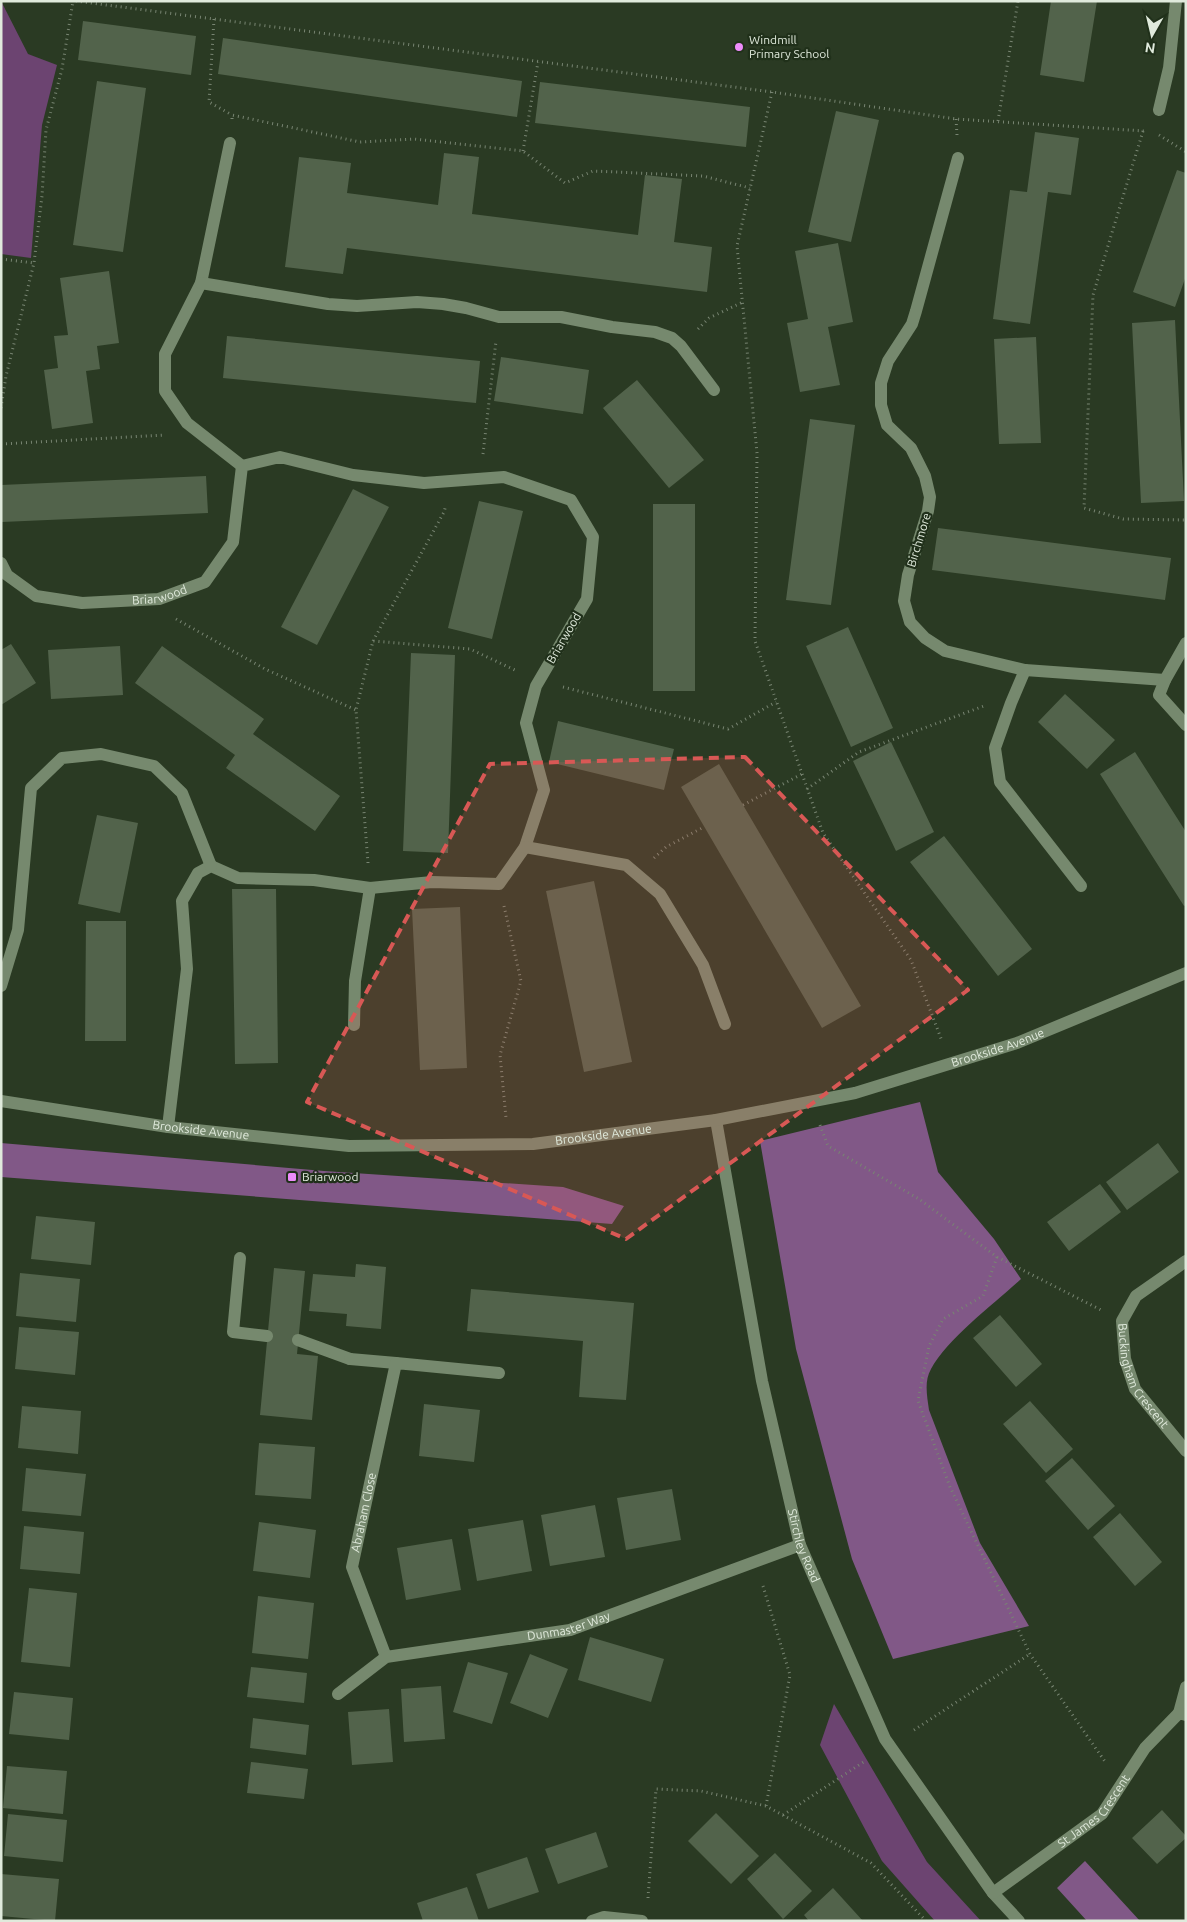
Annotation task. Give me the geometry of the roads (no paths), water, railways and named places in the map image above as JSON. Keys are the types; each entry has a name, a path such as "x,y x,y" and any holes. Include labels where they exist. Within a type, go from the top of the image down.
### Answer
{"street":[{"path":"1159,110 1169,68 1176,1"},
{"path":"230,143 200,283 165,354 165,392 187,423 242,466"},
{"name":"Birchmore","path":"958,158 912,324 888,361 881,383 881,405 887,425 911,448 925,476 930,497 928,511 908,575 904,601 910,622 925,638 945,651 1025,670 1165,680"},
{"path":"200,283 328,304 357,306 417,302 443,304 499,317 561,317 612,327 655,332 672,338 682,346 714,390"},
{"name":"Briarwood","path":"1,563 7,575 36,596 82,603 159,599 205,582 233,542 242,466 280,457 353,475 424,483 504,477 571,500 593,537 587,600 539,681 526,723 544,790 525,848 499,884 432,882 370,888"},
{"path":"1186,643 1165,680 1159,695 1186,726"},
{"path":"1025,670 995,748 1000,782 1081,886"},
{"path":"1,986 18,930 30,788 62,758 101,754 154,766 182,793 212,866 238,878 314,880 370,888 356,980 354,1025"},
{"path":"525,848 626,865 638,874 660,894 702,965 725,1024"},
{"path":"168,1126 187,969 182,901 198,873 212,866"},
{"name":"Brookside Avenue","path":"1,1101 168,1126 349,1146 533,1144 716,1120 855,1093 1017,1043 1186,973"},
{"name":"Stirchley Road","path":"716,1120 762,1381 800,1544 885,1739 993,1893 1018,1921"},
{"path":"240,1258 233,1332 267,1336"},
{"name":"Buckingham Crescent","path":"1186,1261 1136,1296 1122,1321 1126,1359 1135,1389 1186,1451"},
{"path":"298,1340 350,1359 500,1373"},
{"name":"Abraham Close","path":"386,1658 352,1566 396,1363"},
{"name":"Dunmaster Way","path":"338,1694 386,1658 570,1630 800,1544"},
{"name":"St James Crescent","path":"993,1893 1102,1814 1145,1748 1182,1714 1186,1687"},
{"path":"592,1921 604,1917 642,1921"}],"place":[{"name":"Windmill Primary School","path":"739,47"},
{"name":"Briarwood","path":"292,1177"}]}
